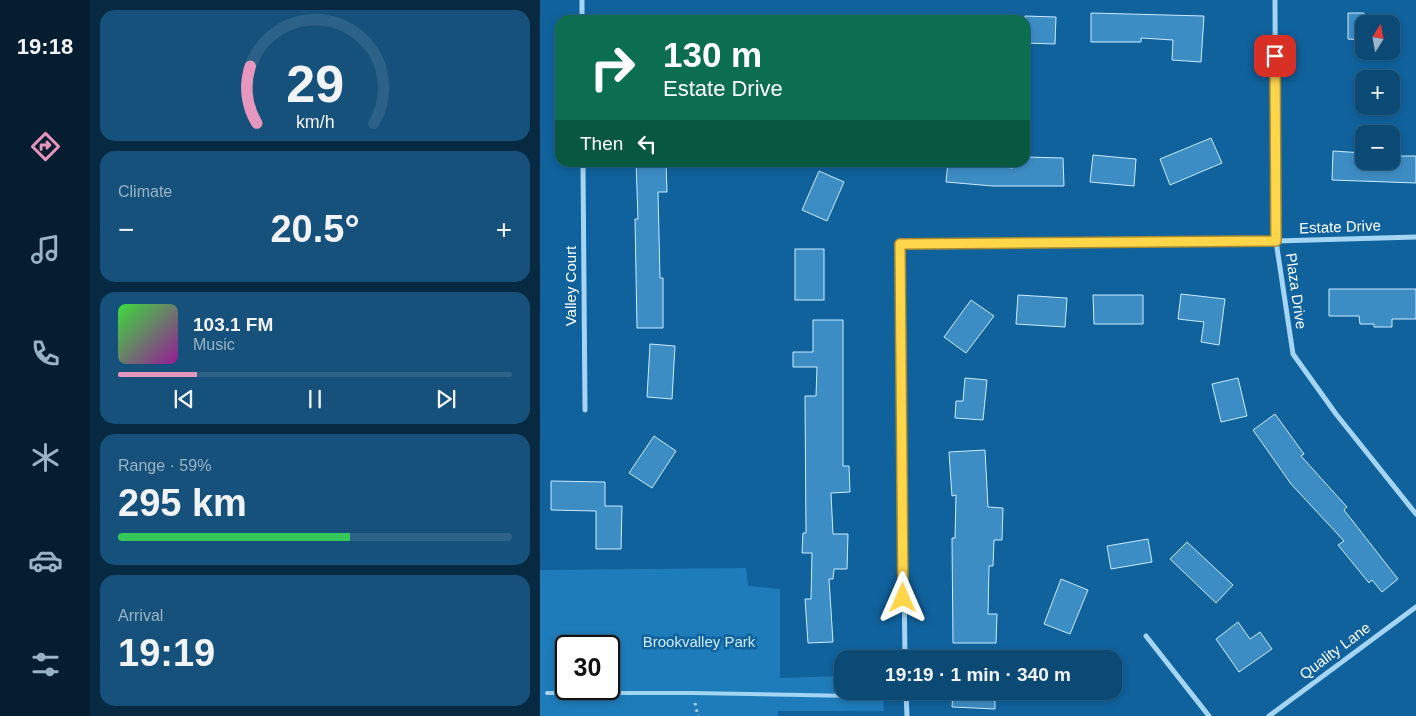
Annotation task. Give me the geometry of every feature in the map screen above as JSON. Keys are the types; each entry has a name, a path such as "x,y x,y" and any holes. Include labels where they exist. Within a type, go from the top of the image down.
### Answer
{"street":[{"path":"582,0 582,15"},
{"name":"Plaza Drive","path":"1275,0 1276,241 1292,354 1336,414 1416,514"},
{"name":"Valley Court","path":"583,167 585,410"},
{"name":"Estate Drive","path":"905,650 900,244 1276,241 1416,237"},
{"name":"Quality Lane","path":"1269,716 1416,607"},
{"path":"1146,636 1209,716"},
{"path":"906,700 907,716"}],"lane":[{"path":"547,693 834,694"}],"green space":[{"name":"Brookvalley Park","path":"746,568 748,586 780,589 780,678 834,676 834,700 883,700 884,711 778,711 778,716 540,716 540,570"}],"building":[{"path":"1091,13 1204,16 1201,62 1172,60 1173,40 1141,38 1141,42 1091,42"},
{"path":"1348,13 1364,13 1364,15 1355,15 1355,39 1348,39"},
{"path":"1030,16 1056,17 1055,44 1030,43"},
{"path":"1211,138 1222,163 1170,185 1160,159"},
{"path":"1333,151 1355,152 1355,170 1400,170 1400,156 1416,156 1416,183 1332,180"},
{"path":"1093,155 1136,159 1134,186 1090,182"},
{"path":"1030,157 1063,158 1064,186 993,186 946,182 948,167 1030,167"},
{"path":"636,167 666,167 667,192 658,192 660,278 663,278 663,328 637,328 635,219 638,219"},
{"path":"819,171 844,182 827,221 802,210"},
{"path":"795,249 824,249 824,300 795,300"},
{"path":"1329,289 1416,289 1416,319 1392,319 1392,327 1374,327 1374,324 1360,324 1359,316 1329,316"},
{"path":"1181,294 1225,299 1219,345 1201,342 1204,322 1178,319"},
{"path":"1018,295 1067,298 1065,327 1016,324"},
{"path":"1093,295 1143,295 1143,324 1094,324"},
{"path":"971,300 994,316 966,353 944,337"},
{"path":"813,320 843,320 843,466 849,466 850,492 831,493 833,534 848,534 847,569 834,569 833,579 829,579 833,642 808,643 805,599 811,599 812,553 802,553 803,533 806,533 805,396 816,396 817,367 793,367 793,352 813,352"},
{"path":"650,344 675,346 672,399 647,397"},
{"path":"965,378 987,380 983,420 955,418 956,401 963,401"},
{"path":"1238,378 1247,416 1221,422 1212,384"},
{"path":"1275,414 1304,454 1301,456 1347,507 1344,510 1398,579 1382,592 1372,580 1369,583 1338,545 1344,541 1291,484 1253,430"},
{"path":"654,436 676,451 652,488 629,473"},
{"path":"985,450 988,507 1003,508 1002,540 994,540 993,566 989,566 988,614 997,614 996,643 953,643 952,538 955,538 956,495 952,496 949,452"},
{"path":"551,481 605,482 605,506 622,506 621,549 596,549 596,511 551,510"},
{"path":"1148,539 1152,562 1111,569 1107,546"},
{"path":"1187,542 1233,585 1216,603 1170,559"},
{"path":"1061,579 1088,590 1070,634 1044,624"},
{"path":"1238,622 1250,639 1260,632 1272,649 1239,672 1216,639"},
{"path":"952,700 995,700 995,709 952,707"}],"route":[{"path":"903,598 900,244 1276,241 1275,56"}]}
